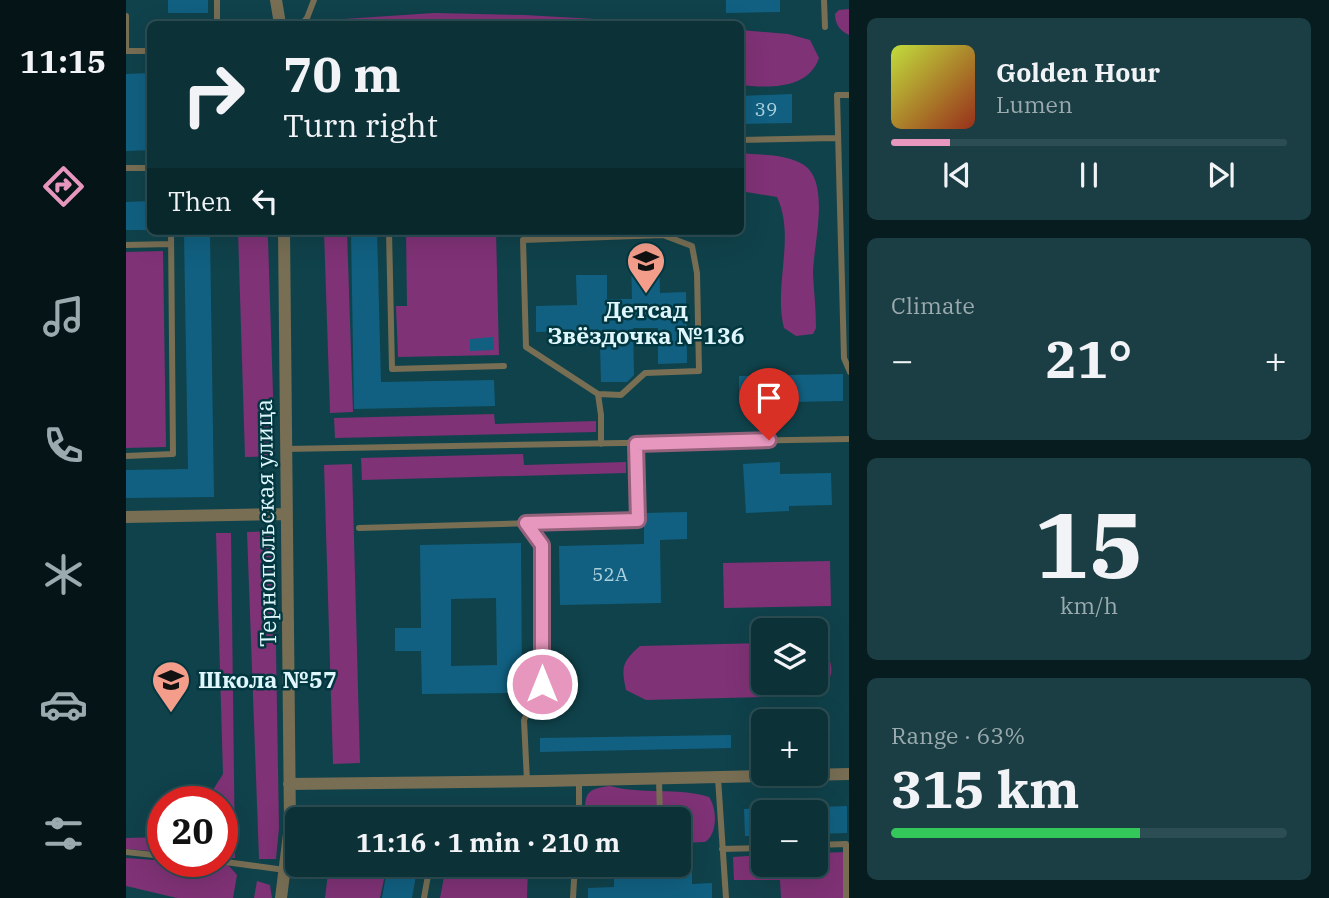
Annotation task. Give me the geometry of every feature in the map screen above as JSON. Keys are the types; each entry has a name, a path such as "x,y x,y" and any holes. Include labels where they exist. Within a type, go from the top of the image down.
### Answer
{"street":[{"path":"276,0 279,21"},
{"name":"Тернопольская улица","path":"284,235 289,807"},
{"path":"126,517 287,514"},
{"path":"289,784 527,782 849,774"},
{"name":"Тернопольская улица","path":"281,898 285,870"}],"lane":[{"path":"217,0 217,21"},
{"path":"304,21 314,0"},
{"path":"824,0 825,27"},
{"path":"126,16 126,51 147,51"},
{"path":"849,95 837,95 836,138 844,358 849,372"},
{"path":"744,140 836,138"},
{"path":"126,168 147,168"},
{"path":"126,456 173,454 171,235"},
{"path":"389,235 392,369 503,366"},
{"path":"598,394 621,396 645,373 699,371 697,273 692,246 663,235 523,240 526,347 598,394 601,444"},
{"path":"126,245 171,244"},
{"path":"285,449 849,439"},
{"path":"359,528 638,520 636,444"},
{"path":"526,523 542,545 542,684 524,720 527,782"},
{"path":"718,777 726,898"},
{"path":"659,778 660,807"},
{"path":"579,780 579,807"},
{"path":"828,845 846,844 846,898"},
{"path":"722,849 751,848"},
{"path":"126,852 147,854"},
{"path":"238,864 285,870"},
{"path":"424,898 428,877"},
{"path":"573,898 574,877"}],"shaded area":[{"path":"849,9 849,35 836,21 835,14 839,10"},
{"path":"434,13 631,21 342,21"},
{"path":"744,30 788,34 810,40 819,58 806,76 786,85 744,85"},
{"path":"744,153 797,161 812,174 817,186 819,216 813,274 816,328 813,334 796,336 784,328 781,295 785,229 777,197 744,192"},
{"path":"238,235 267,235 275,456 245,457"},
{"path":"324,235 347,235 353,412 330,413"},
{"path":"406,235 496,235 499,355 398,357 396,306 407,306"},
{"path":"163,251 166,447 126,448 126,252"},
{"path":"494,414 495,424 596,421 596,432 335,438 334,418"},
{"path":"523,454 524,465 626,462 626,473 362,480 361,458"},
{"path":"352,464 360,763 333,764 324,465"},
{"path":"274,531 279,828 276,859 259,859 247,532"},
{"path":"216,533 231,533 234,786 215,786 223,774"},
{"path":"830,561 831,606 724,608 723,563"},
{"path":"751,643 751,695 799,696 646,700 626,690 624,676 624,665 640,646"},
{"path":"828,658 831,668 828,681"},
{"path":"610,786 685,792 709,797 715,814 712,833 705,842 691,843 691,807 585,807 588,795 595,789"},
{"path":"147,837 147,851 126,849 126,838"},
{"path":"849,852 849,898 781,898 780,880 734,880 733,857 751,856 751,877 828,877 828,853"},
{"path":"126,858 147,859 147,877 237,877 233,898 177,898 126,886"},
{"path":"328,877 384,877 380,898 325,898"},
{"path":"444,877 528,877 527,898 440,898"},
{"path":"257,881 270,885 272,898 254,898"}],"building":[{"path":"168,0 208,0 208,13 168,13"},
{"path":"726,0 780,0 780,12 726,13"},
{"path":"147,73 147,150 126,151 126,74"},
{"path":"792,94 792,123 744,124 744,96"},
{"path":"147,201 147,230 126,230 126,202"},
{"path":"184,235 210,235 214,497 126,498 126,470 188,469"},
{"path":"351,235 377,235 381,382 494,380 495,406 354,409"},
{"path":"659,255 660,293 686,292 687,363 658,364 658,328 633,328 634,375 627,382 601,382 600,345 575,345 575,331 536,332 536,306 577,305 576,275 607,275 607,299 632,299 631,256"},
{"path":"493,337 494,350 470,351 470,339"},
{"path":"843,374 843,401 739,403 739,376"},
{"path":"780,462 780,474 831,473 832,505 789,506 789,511 746,513 743,464"},
{"path":"687,512 687,539 660,540 661,603 560,605 559,546 644,544 644,513"},
{"path":"521,543 522,693 422,694 421,651 395,651 395,628 421,628 420,545","holes":["496,598 497,665 451,666 451,599"]},
{"path":"731,735 731,748 540,752 540,738"},
{"path":"847,806 847,833 828,834 828,807"},
{"path":"744,809 751,809 751,836 745,836"},
{"path":"691,867 692,884 712,883 712,898 588,898 588,888 614,887 614,877 691,877"},
{"path":"386,877 416,877 412,898 382,898"}],"place":[{"name":"Детсад Звёздочка №136","path":"646,295"},
{"name":"Школа №57","path":"171,714"}],"route":[{"path":"542,684 542,545 526,523 638,520 636,444 769,440"}]}
